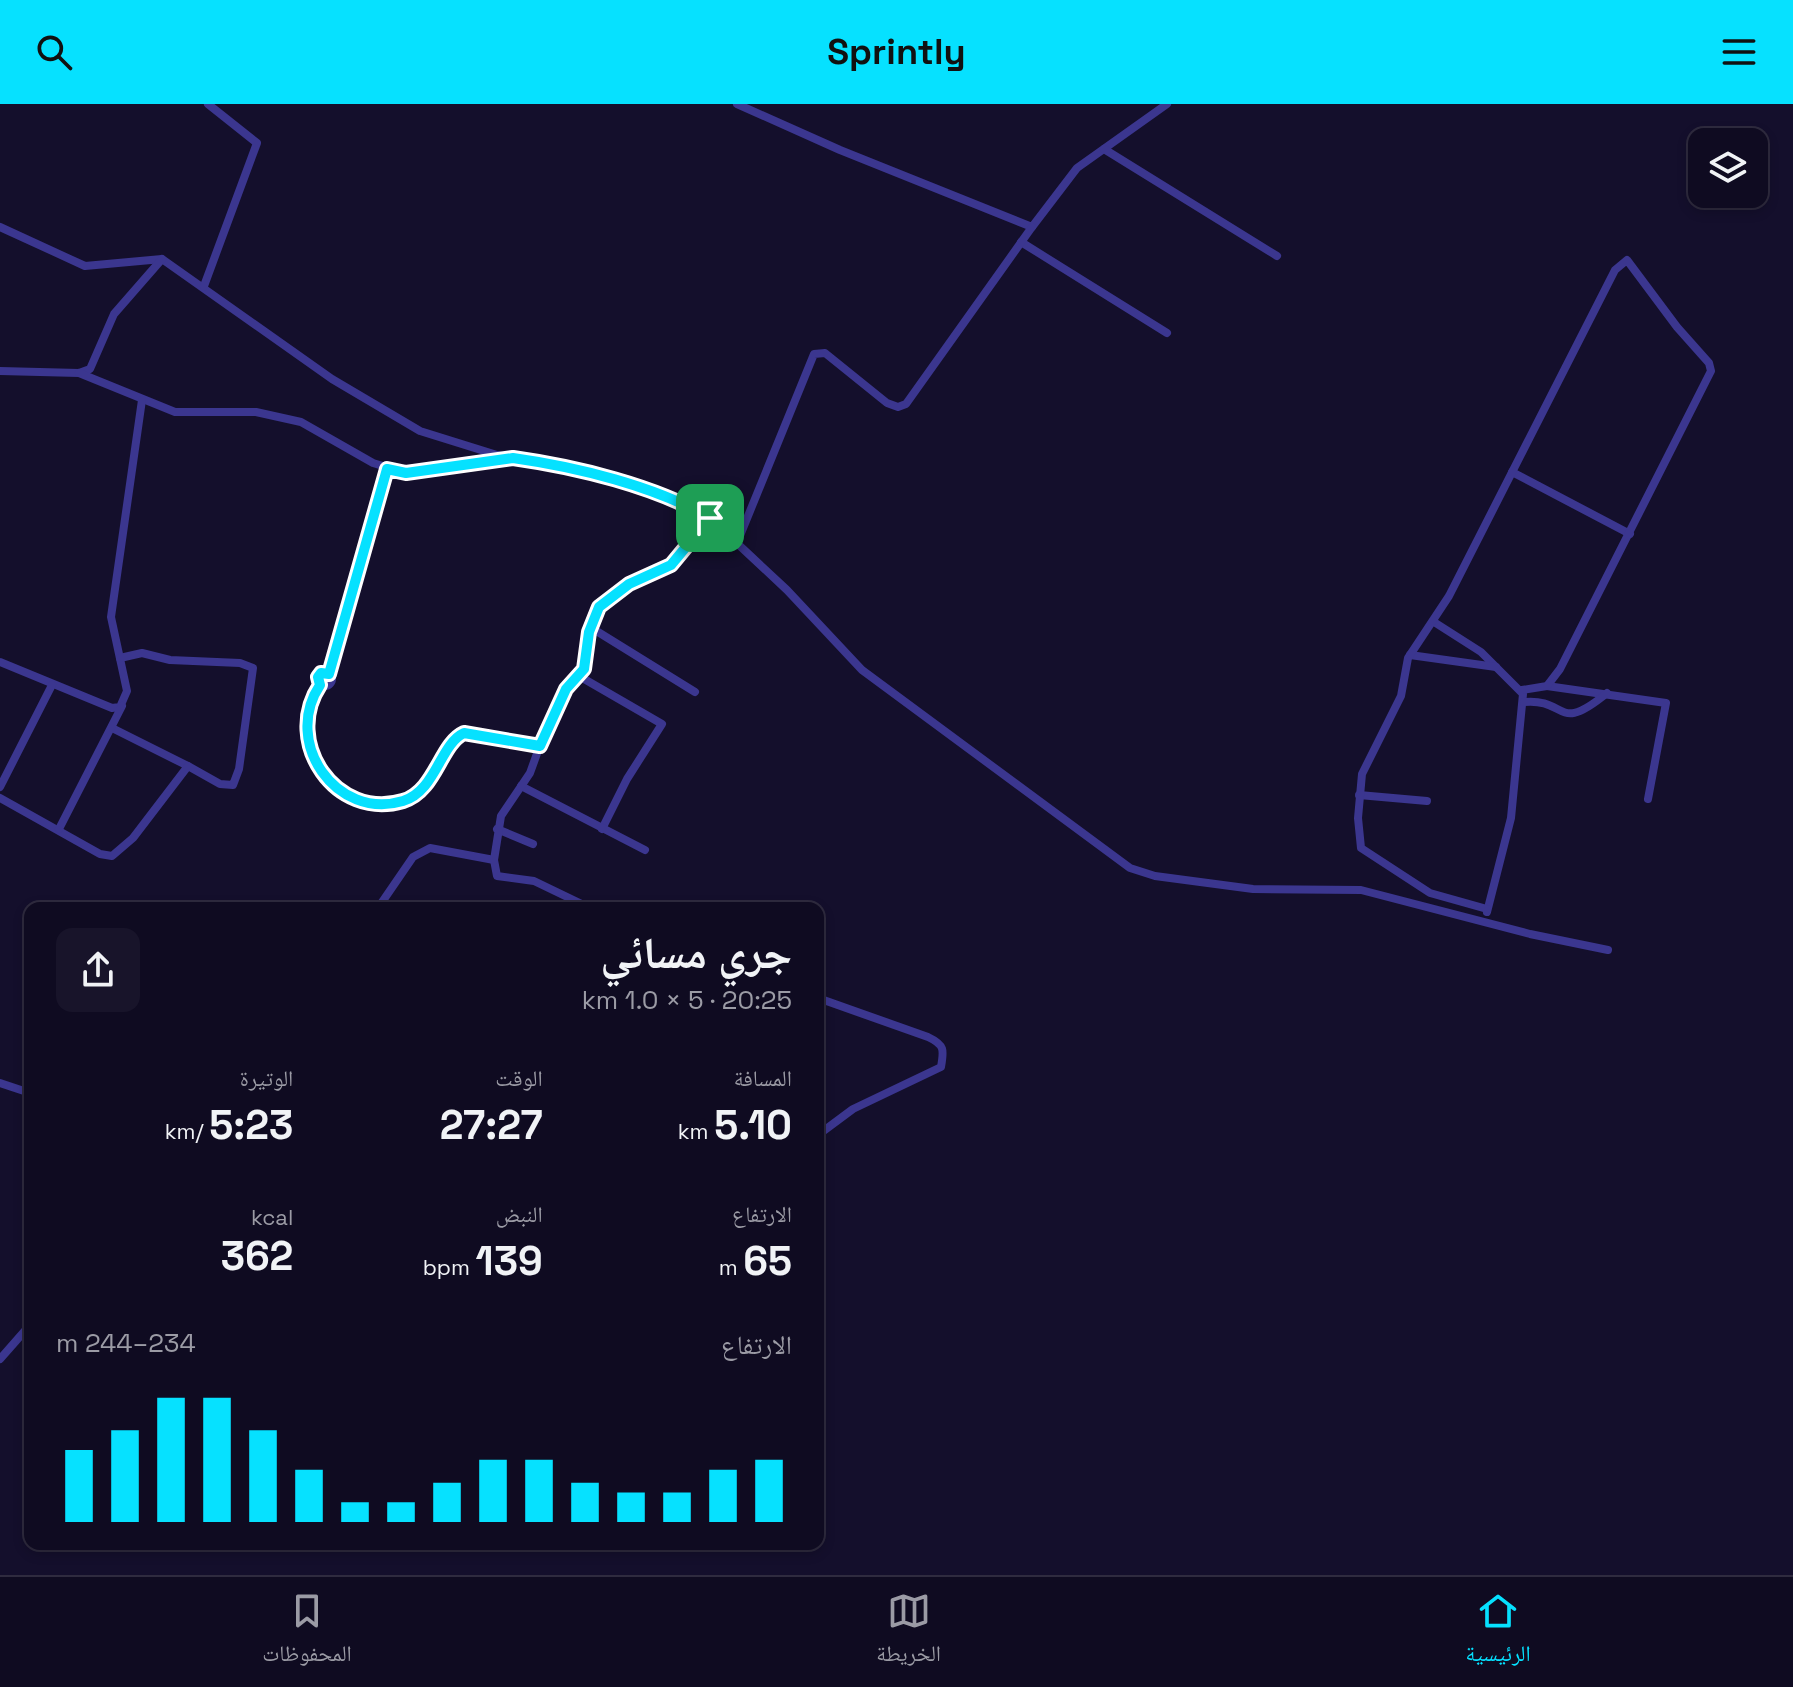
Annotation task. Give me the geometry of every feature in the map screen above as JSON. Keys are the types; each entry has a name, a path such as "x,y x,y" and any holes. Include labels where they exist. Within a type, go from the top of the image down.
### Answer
{"street":[{"path":"204,286 257,143 208,104"},
{"path":"737,104 840,150 1032,227"},
{"path":"737,543 814,354 825,353 887,403 902,406 986,296 1021,242 1077,168 1167,104"},
{"path":"1104,149 1277,256"},
{"path":"0,227 85,266 162,259 332,379 395,419 439,438 513,458 578,469 663,497 710,518 862,670 1130,868 1155,876 1253,889 1361,890 1530,934 1608,950"},
{"path":"1021,242 1167,333"},
{"path":"79,373 94,365 114,314 162,259"},
{"path":"1487,909 1430,893 1364,851 1358,841 1362,774 1401,696 1410,655 1434,622 1615,270 1627,260 1712,369 1560,669 1547,686"},
{"path":"0,371 79,373 142,400 185,413 240,411 283,416 301,422 387,469 406,473 513,458"},
{"path":"59,829 112,728 127,691 111,624 112,604 142,400"},
{"path":"387,469 329,674 319,675 320,685 314,697 307,731 311,756 333,786 364,801 387,804 414,796 460,734 477,733 540,746"},
{"path":"1512,472 1630,534"},
{"path":"578,902 534,881 497,876 494,860 497,829 521,786 566,689 586,665 590,627 599,607 619,591 677,561 710,518"},
{"path":"1434,622 1500,668 1522,690 1524,702 1511,818 1485,920"},
{"path":"590,627 695,692"},
{"path":"112,728 228,786 235,781 253,668 240,663 170,660 142,653 120,658"},
{"path":"1410,655 1451,658 1500,668"},
{"path":"0,662 112,708 123,705"},
{"path":"579,676 662,724 627,779 602,829"},
{"path":"0,787 52,685"},
{"path":"1522,690 1547,686 1666,703 1648,799"},
{"path":"1524,702 1536,701 1567,715 1583,713 1607,693"},
{"path":"0,798 100,854 112,856 122,851 188,766"},
{"path":"521,786 645,850"},
{"path":"1359,795 1427,801"},
{"path":"497,829 533,844"},
{"path":"383,902 421,851 430,848 494,860"},
{"path":"824,1000 928,1037 940,1043 944,1050 941,1067 866,1102 824,1131"},
{"path":"0,1083 24,1091"},
{"path":"0,1359 24,1332"}],"route":[{"path":"513,458 552,463 663,497 710,518 671,565 629,584 599,607 591,623 586,665 566,689 540,746 477,733 460,734 444,760 414,796 387,804 370,803 340,792 319,770 311,756 307,737 314,697 320,685 317,680 321,673 329,674 387,469 406,473 513,458"}]}
